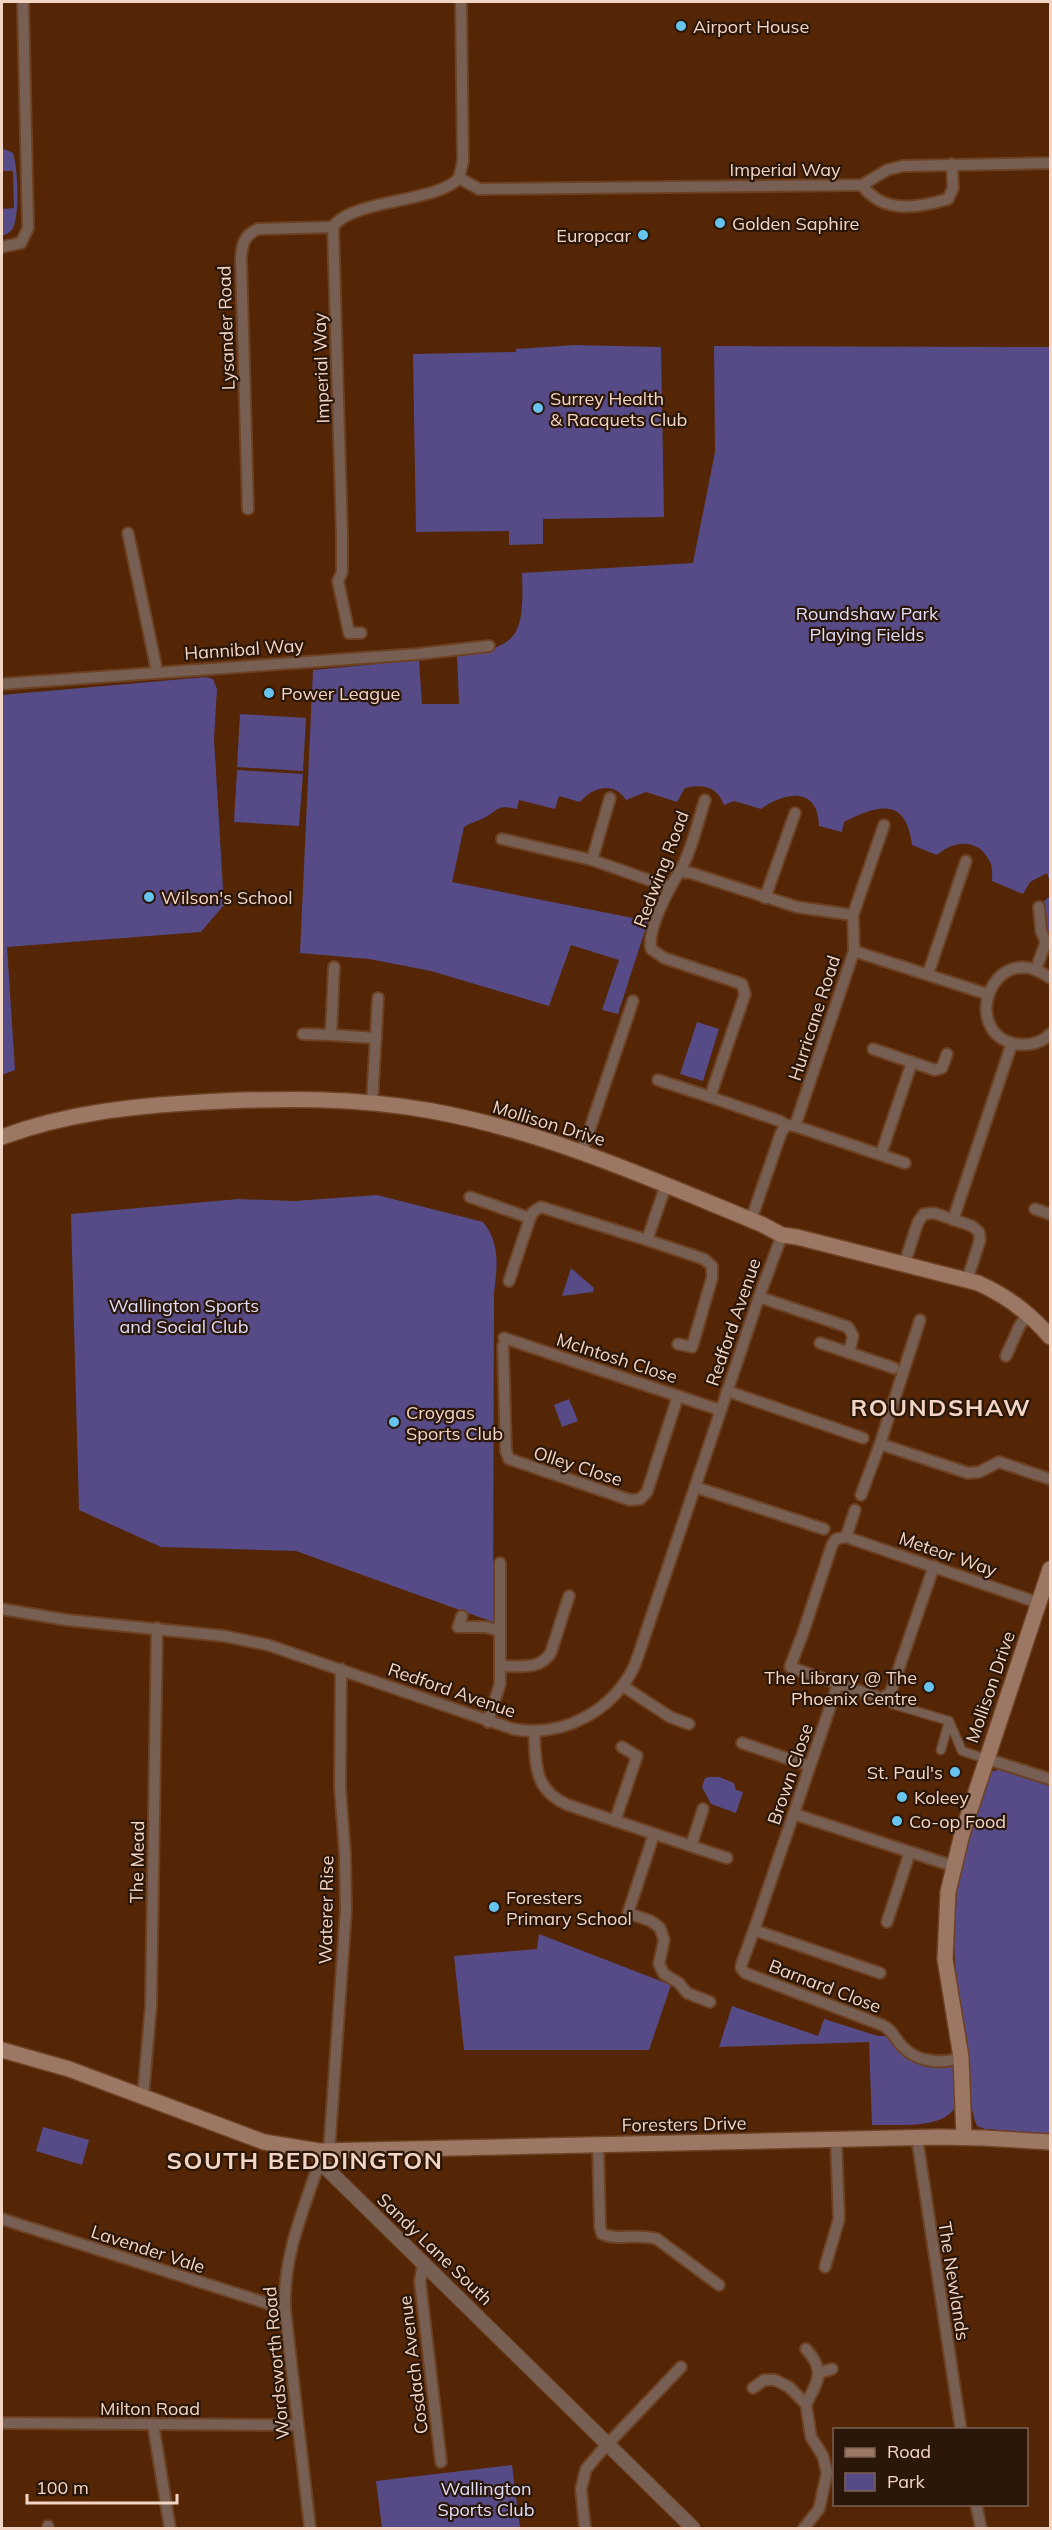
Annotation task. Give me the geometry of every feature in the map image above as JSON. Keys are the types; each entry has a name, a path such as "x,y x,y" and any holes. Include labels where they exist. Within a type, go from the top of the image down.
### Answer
{"main road":[{"name":"Mollison Drive","path":"2,1137 39,1124 116,1109 288,1098 372,1103 471,1119 582,1152 751,1220 782,1235 967,1280 1001,1294 1047,1327"},
{"name":"Mollison Drive","path":"964,2137 961,2057 945,1959 946,1909 953,1866 1050,1569"},
{"path":"2,2050 69,2069 264,2142 323,2156"},
{"name":"Foresters Drive","path":"323,2156 598,2145 964,2137 1050,2142"}],"street":[{"path":"2,247 21,243 28,228 23,2"},
{"path":"333,226 340,219 363,210 446,188 459,178 463,161 461,2"},
{"name":"Imperial Way","path":"459,178 479,189 862,185 887,170 903,166 1050,163"},
{"name":"Imperial Way","path":"862,185 869,195 883,204 900,207 931,204 948,199 953,188 952,164"},
{"name":"Imperial Way","path":"333,226 342,537 342,572 338,581 349,633 361,633"},
{"name":"Lysander Road","path":"248,509 241,259 243,240 249,233 258,229 333,226"},
{"path":"128,533 157,671"},
{"name":"Hannibal Way","path":"2,684 157,671 418,654 489,646"},
{"path":"592,860 610,798"},
{"name":"Redwing Road","path":"705,800 680,872 669,887 651,937 651,949 664,958 742,984 744,988 745,994 710,1097"},
{"path":"765,898 795,813"},
{"path":"680,872 691,873 796,907 853,915 884,825"},
{"path":"502,839 592,860 669,887"},
{"path":"928,974 966,861"},
{"path":"1036,969 1048,941 1041,931 1039,907"},
{"name":"Hurricane Road","path":"751,1220 780,1133 791,1126 854,951 853,915"},
{"path":"854,951 987,994"},
{"path":"331,1035 334,967"},
{"path":"1050,978 1036,969 1024,967 1011,970 1000,976 987,994 986,1006 988,1019 994,1030 1012,1043 1023,1045 1036,1043 1050,1034"},
{"path":"372,1103 378,998"},
{"path":"582,1152 633,1002"},
{"path":"303,1034 376,1038"},
{"path":"953,1220 1012,1043"},
{"path":"873,1049 935,1070 942,1068 947,1053"},
{"path":"880,1154 912,1062"},
{"path":"658,1080 905,1163"},
{"path":"646,1240 666,1185"},
{"path":"470,1197 530,1218"},
{"path":"509,1281 530,1218 537,1209 546,1208 704,1259 712,1266 712,1278 692,1347 678,1344"},
{"path":"1035,1209 1050,1214"},
{"path":"904,1265 922,1216 930,1213 972,1226 980,1236 967,1280"},
{"name":"Redford Avenue","path":"2,1609 90,1623 224,1636 268,1645 513,1729 534,1731 563,1727 583,1719 595,1712 623,1686 635,1665 720,1410 782,1235"},
{"path":"759,1297 848,1327 853,1336 849,1353"},
{"path":"1006,1356 1020,1325 1029,1315"},
{"path":"861,1495 920,1320"},
{"name":"McIntosh Close","path":"504,1342 720,1410"},
{"name":"Olley Close","path":"504,1342 506,1451 509,1459 630,1500 640,1499 647,1492 678,1396"},
{"path":"820,1343 894,1368"},
{"path":"727,1391 863,1438"},
{"path":"880,1444 968,1473 979,1472 999,1462 1050,1479"},
{"path":"695,1487 824,1529"},
{"path":"855,1510 846,1537 837,1539 832,1545 790,1667 884,1698 892,1704 949,1721 962,1751 1050,1779"},
{"name":"Meteor Way","path":"846,1537 1039,1603"},
{"path":"488,1722 499,1694 500,1563"},
{"path":"884,1698 892,1690 934,1566"},
{"path":"501,1666 535,1665 546,1660 551,1652 569,1596"},
{"path":"462,1616 458,1627 486,1627 500,1631"},
{"name":"The Mead","path":"143,2097 151,2005 157,1628"},
{"name":"Waterer Rise","path":"323,2156 346,1910 345,1854 339,1787 341,1669"},
{"name":"Brown Close","path":"754,1930 838,1684"},
{"path":"623,1686 670,1717 689,1724"},
{"path":"941,1750 949,1721"},
{"path":"534,1731 537,1771 544,1787 555,1799 567,1806 727,1858"},
{"path":"742,1743 810,1766"},
{"path":"615,1821 637,1756 622,1747"},
{"path":"691,1846 703,1809"},
{"path":"794,1814 953,1866"},
{"path":"654,1834 628,1913 651,1921 660,1928 664,1940 659,1964 664,1974 679,1983 687,1993 710,2002"},
{"path":"887,1922 910,1852"},
{"path":"754,1930 880,1972"},
{"name":"Barnard Close","path":"754,1930 742,1963 741,1968 745,1973 882,2025 907,2051 919,2058 944,2061 961,2057"},
{"name":"The Newlands","path":"917,2138 961,2428"},
{"path":"825,2267 839,2219 836,2140"},
{"path":"598,2145 602,2234 646,2236 657,2239 719,2285"},
{"name":"Sandy Lane South","path":"323,2156 423,2265 693,2529"},
{"name":"Wordsworth Road","path":"310,2529 285,2309 285,2272 289,2252 323,2156"},
{"name":"Lavender Vale","path":"2,2219 285,2309"},
{"name":"Cosdach Avenue","path":"423,2265 420,2281 441,2462"},
{"path":"806,2349 816,2359 819,2373 816,2386 806,2404"},
{"path":"585,2529 581,2489 586,2469 681,2367"},
{"path":"819,2373 832,2368"},
{"path":"753,2388 764,2380 775,2379 789,2387 806,2404 811,2437 823,2456 827,2473 819,2509 804,2529"},
{"name":"Milton Road","path":"2,2423 298,2425"},
{"path":"153,2424 170,2529"},
{"path":"976,2506 981,2529"}],"green space":[{"path":"2,148 13,153 18,191 17,212 13,228 2,236 2,209 14,208 13,171 2,171"},
{"name":"Surrey Health & Racquets Club","path":"575,345 661,347 664,517 543,519 543,544 509,545 509,531 416,532 413,354 516,352 516,349"},
{"name":"Roundshaw Park Playing Fields","path":"714,346 1050,347 1050,883 1047,873 1030,882 1023,894 992,881 990,862 985,854 973,845 958,844 937,855 912,845 909,829 903,818 888,809 867,812 844,822 842,832 819,826 813,804 799,796 780,799 761,809 734,801 724,805 713,790 698,786 685,788 677,802 646,792 626,800 616,790 603,788 591,793 580,802 559,796 555,809 519,800 517,809 498,809 464,827 452,882 648,921 618,1014 602,1010 619,960 571,945 549,1006 431,971 369,959 300,953 313,670 419,660 422,704 459,704 457,655 494,648 514,635 522,611 522,573 693,563 715,452"},
{"path":"206,677 213,679 217,689 214,739 224,905 201,932 7,947 15,1070 2,1075 2,695"},
{"path":"240,714 306,718 303,771 237,767"},
{"path":"237,770 303,774 299,826 234,822"},
{"path":"1050,896 1050,931 1048,932 1042,903"},
{"path":"697,1022 719,1029 703,1081 680,1074"},
{"name":"Wallington Sports and Social Club","path":"377,1195 483,1222 493,1239 497,1265 494,1294 493,1622 296,1551 161,1547 79,1510 71,1214 238,1199 294,1201"},
{"path":"571,1268 594,1288 593,1292 562,1296"},
{"path":"569,1399 578,1421 562,1427 554,1405"},
{"path":"1001,1769 1050,1786 1050,2134 985,2129 977,2126 971,2103 969,2063 954,1952 955,1907 963,1856 972,1828 991,1772"},
{"path":"719,1777 734,1783 736,1790 743,1792 736,1813 711,1804 702,1787 705,1778"},
{"path":"539,1934 671,1985 649,2050 464,2050 454,1956 537,1949"},
{"path":"732,2006 818,2036 824,2019 878,2036 887,2036 909,2058 956,2064 957,2102 944,2118 933,2122 872,2125 869,2042 719,2047"},
{"path":"43,2127 89,2140 82,2165 36,2151"},
{"name":"Wallington Sports Club","path":"512,2465 520,2528 382,2528 376,2481"}],"place":[{"name":"Airport House","path":"681,26"},
{"name":"Golden Saphire","path":"720,223"},
{"name":"Europcar","path":"643,235"},
{"name":"Surrey Health & Racquets Club","path":"538,408"},
{"name":"Power League","path":"269,693"},
{"name":"Wilson's School","path":"149,897"},
{"name":"Croygas Sports Club","path":"394,1422"},
{"name":"The Library @ The Phoenix Centre","path":"929,1687"},
{"name":"St. Paul's","path":"955,1772"},
{"name":"Koleey","path":"902,1797"},
{"name":"Co-op Food","path":"897,1821"},
{"name":"Foresters Primary School","path":"494,1907"}],"district":[{"name":"ROUNDSHAW","path":"941,1407"},
{"name":"SOUTH BEDDINGTON","path":"305,2160"}]}
